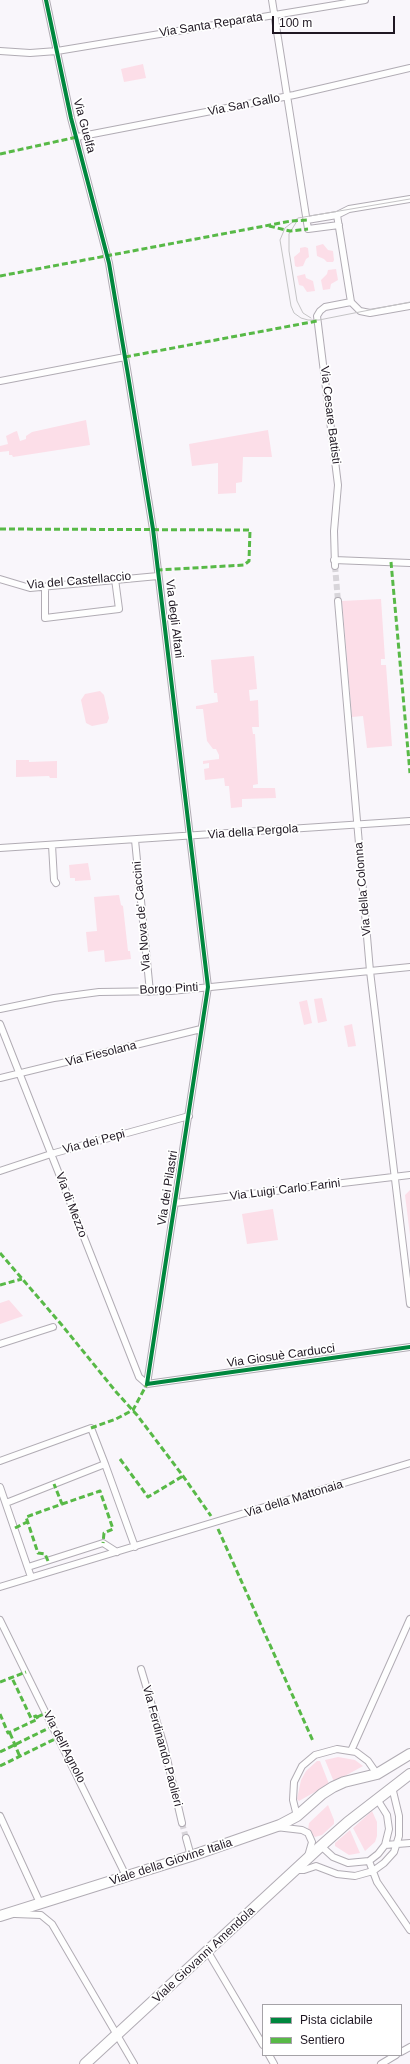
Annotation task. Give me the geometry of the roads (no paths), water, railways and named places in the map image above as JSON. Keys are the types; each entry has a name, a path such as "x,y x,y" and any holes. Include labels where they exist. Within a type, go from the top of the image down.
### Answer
{"main road":[{"name":"Viale della Giovine Italia","path":"4,1915 191,1856 274,1827 297,1816 322,1794 333,1787 344,1782 377,1774 410,1754"},
{"name":"Viale Giovanni Amendola","path":"85,2064 321,1846 377,1799 410,1774"}],"street":[{"name":"Via Guelfa","path":"46,0 77,137 107,256"},
{"path":"272,0 308,229 339,225"},
{"name":"Via Santa Reparata","path":"0,51 30,53 57,51 365,0"},
{"name":"Via San Gallo","path":"77,137 288,97 410,68"},
{"path":"307,220 337,215 346,210 410,199"},
{"path":"337,215 351,302 360,311 370,313 410,306"},
{"name":"Via degli Alfani","path":"107,256 153,528 208,987"},
{"name":"Via Cesare Battisti","path":"351,302 322,309 318,314 318,324 337,470 338,498 335,506 334,563 410,562"},
{"path":"0,381 125,357"},
{"name":"Via del Castellaccio","path":"0,579 24,587 45,587 158,576"},
{"path":"45,587 45,618 119,609 115,579"},
{"name":"Via della Colonna","path":"338,601 370,972 410,1304"},
{"name":"Via della Pergola","path":"0,848 410,821"},
{"name":"Via Nova de' Caccini","path":"135,840 150,992"},
{"path":"52,845 54,880 56,883"},
{"name":"Borgo Pinti","path":"0,1009 48,999 99,992 150,992 410,967"},
{"name":"Via dei Pilastri","path":"147,1384 208,987"},
{"name":"Via di Mezzo","path":"0,1024 139,1377 147,1384"},
{"name":"Via Fiesolana","path":"0,1078 201,1029"},
{"name":"Via dei Pepi","path":"0,1171 51,1154 189,1116"},
{"name":"Via Luigi Carlo Farini","path":"175,1203 410,1175"},
{"path":"0,1344 53,1327"},
{"name":"Via Giosuè Carducci","path":"147,1384 410,1348"},
{"path":"0,1461 91,1428 135,1547"},
{"name":"Via della Mattonaia","path":"0,1587 31,1576 135,1547 410,1463"},
{"path":"6,1503 105,1464"},
{"path":"0,1487 31,1576"},
{"path":"28,1567 103,1543 117,1552"},
{"path":"351,1750 410,1619"},
{"name":"Via dell'Agnolo","path":"0,1620 126,1876"},
{"name":"Via Ferdinando Paolieri","path":"141,1669 164,1746 182,1823"},
{"path":"297,1816 293,1800 294,1785 298,1773 304,1764 314,1755 325,1751 340,1749 351,1750 365,1758 377,1774"},
{"path":"295,1870 304,1870 316,1866 344,1876 363,1875 373,1871 390,1858 397,1844 400,1822 392,1787"},
{"path":"321,1846 333,1857 343,1862 354,1863 369,1861 378,1854 385,1845 388,1834 388,1821 377,1799"},
{"path":"0,1816 40,1904"},
{"path":"274,1827 302,1830 308,1833 312,1846 307,1859"},
{"path":"186,1838 191,1856"},
{"path":"385,1845 410,1843"},
{"path":"369,1861 377,1882 410,1930"},
{"path":"4,1915 41,1915 52,1924 134,2064"},
{"path":"208,1952 262,2043"},
{"path":"381,2064 394,2056"}],"tunnel":[{"path":"335,566 338,601"},
{"path":"182,1823 186,1838"}],"tram line":[{"path":"410,199 298,218 285,228 280,240 291,306 294,313 301,318 308,320 319,320 410,302"},
{"path":"297,221 289,234 289,251 297,301 303,313 311,318"}]}
